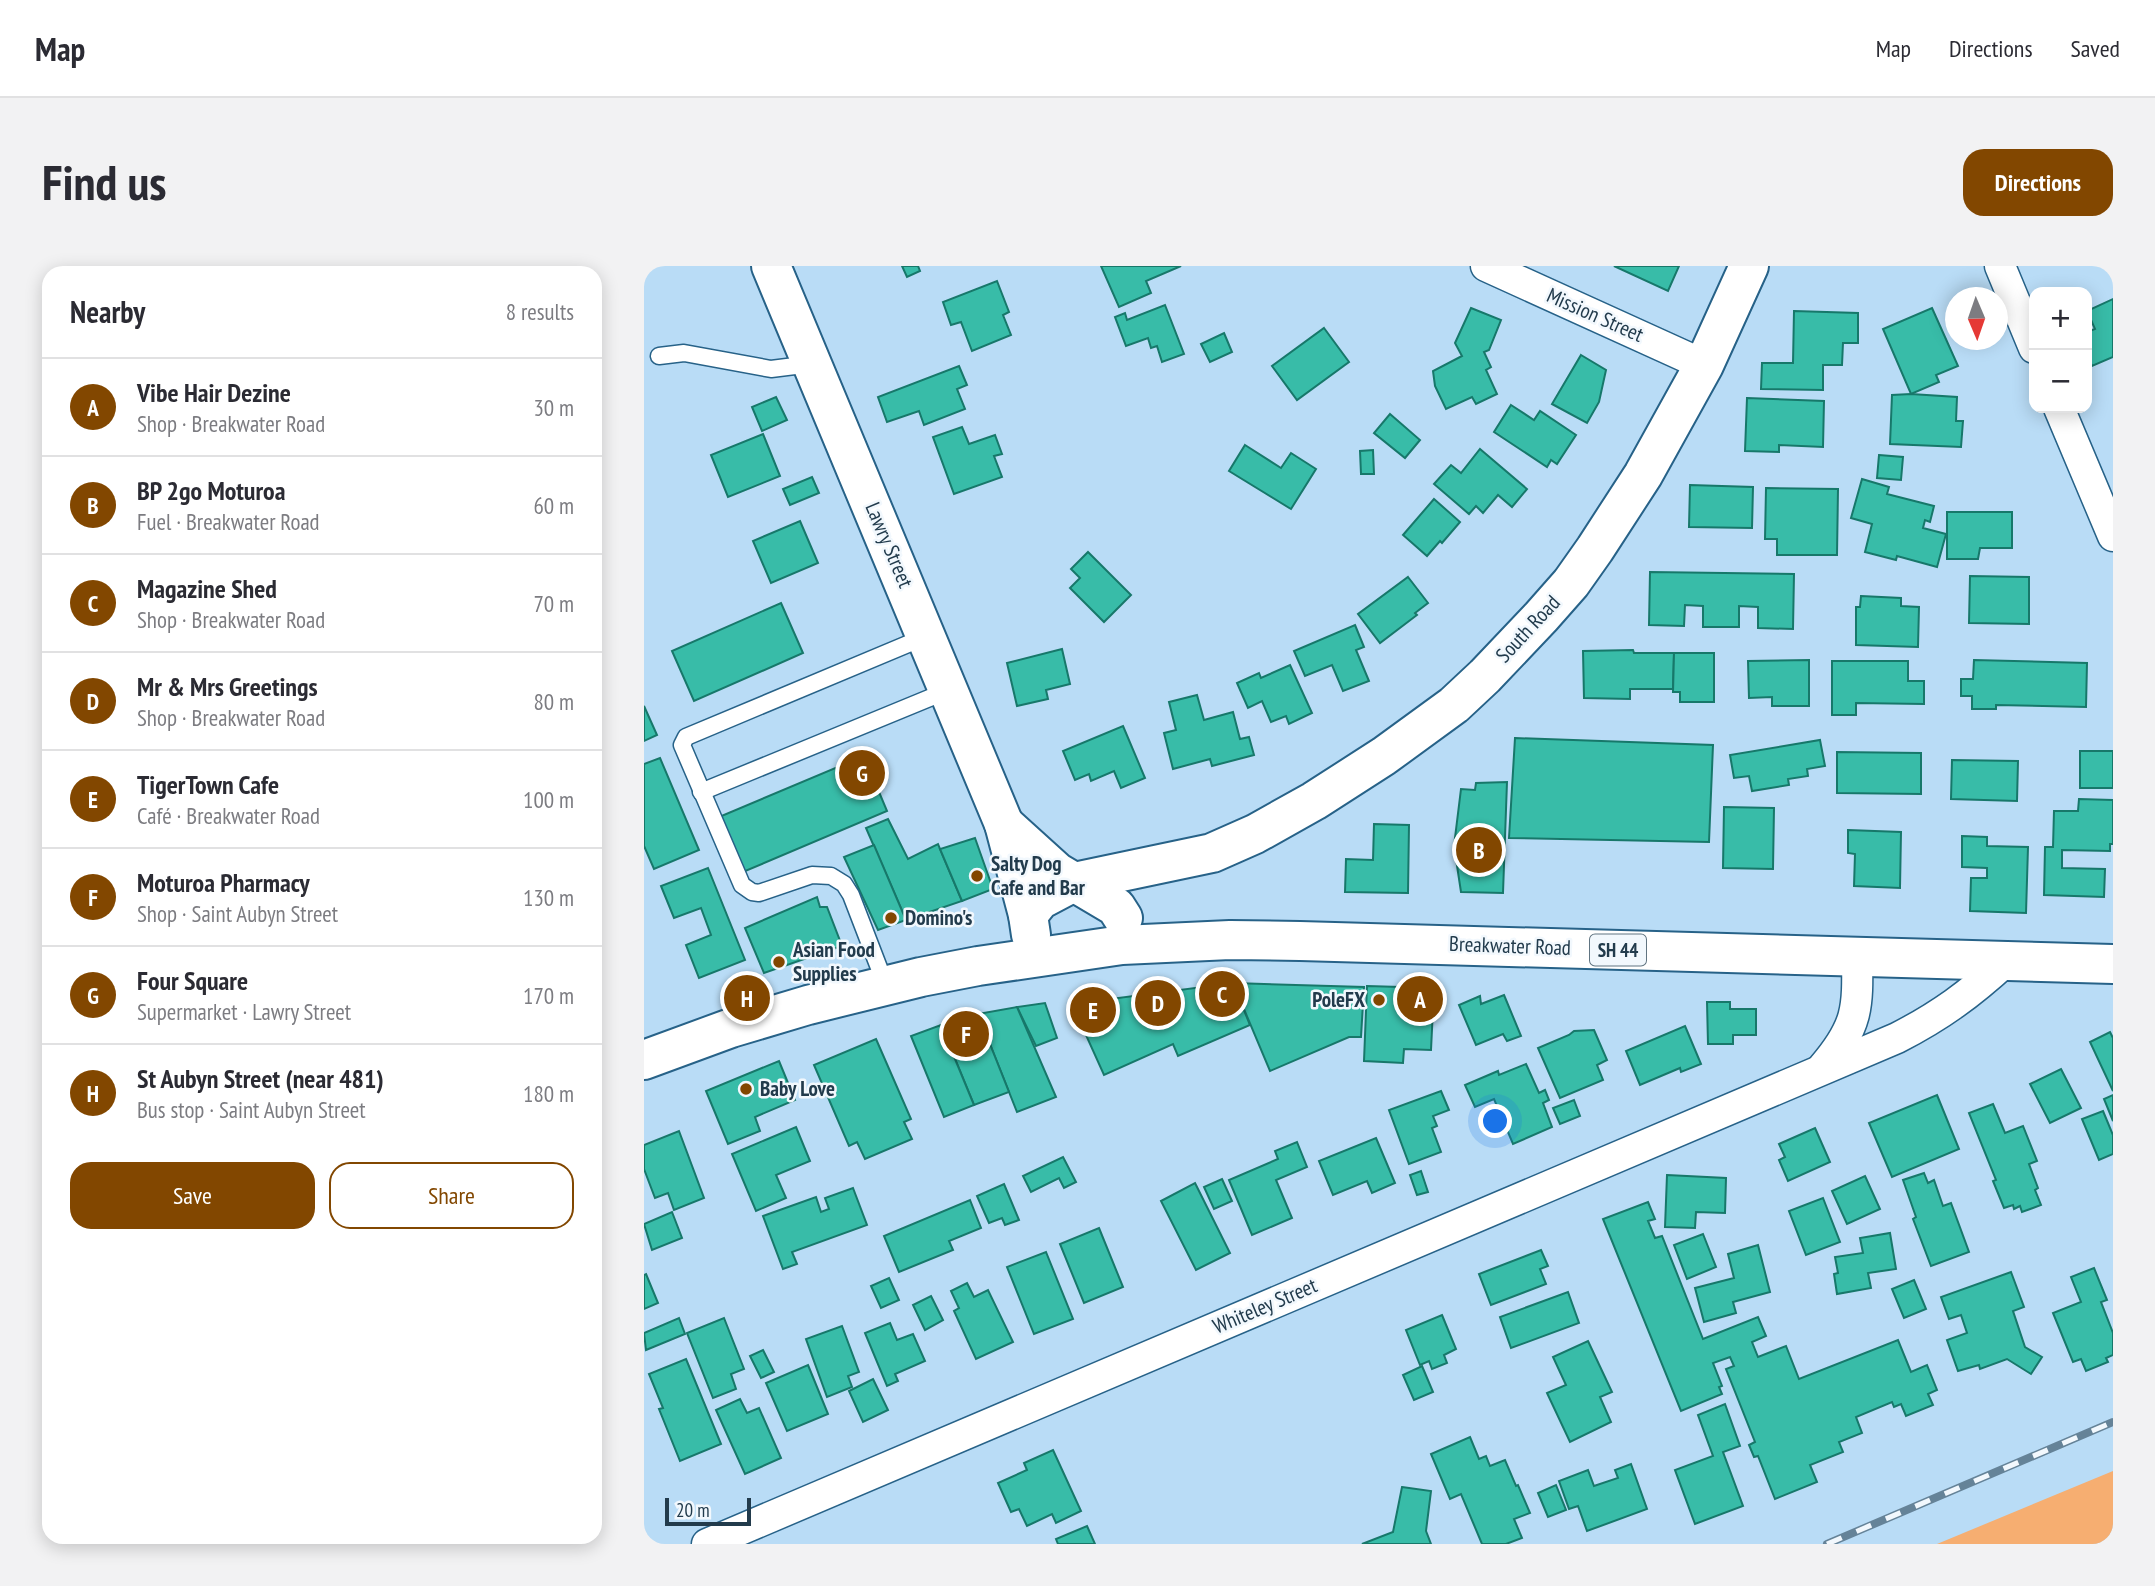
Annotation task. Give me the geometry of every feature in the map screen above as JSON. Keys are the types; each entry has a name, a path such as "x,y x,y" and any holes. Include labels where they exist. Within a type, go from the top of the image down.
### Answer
{"main road":[{"name":"Lawry Street","path":"771,266 1004,824 1028,915 1034,959"},
{"name":"South Road","path":"1028,915 1040,900 1073,882 1212,853 1255,834 1314,801 1420,732 1454,705 1485,676 1563,591 1595,549 1643,475 1704,365 1749,266"},
{"name":"Lawry Street","path":"1004,824 1028,848 1073,882 1116,907 1123,932"},
{"name":"South Road","path":"1123,932 1130,899 1177,861"},
{"name":"Breakwater Road","path":"1034,959 1123,932 1230,940 2113,964"},
{"name":"SH 44","path":"644,1060 732,1028 808,1005 921,977 1034,959"}],"street":[{"name":"Mission Street","path":"1486,266 1704,365"},
{"path":"2000,266 2029,336"},
{"path":"2061,413 2113,536"},
{"name":"Whiteley Street","path":"1823,1067 1847,1038 1853,1023 1857,956"},
{"name":"Whiteley Street","path":"707,1544 1920,1026 1973,992 2006,961"}],"lane":[{"path":"659,356 684,353 771,369 813,364"},
{"path":"886,986 844,884 839,879 821,874 805,877 767,892 746,890 682,749 682,741 686,737 927,636"},
{"path":"701,792 949,690"}],"shaded area":[{"path":"2113,1471 2113,1544 1937,1544"}],"building":[{"path":"902,266 918,266 920,271 907,277"},
{"path":"1101,266 1181,266 1146,281 1151,293 1119,307"},
{"path":"1614,266 1679,266 1668,291"},
{"path":"997,281 1009,312 1003,315 1011,335 972,351 961,322 951,325 943,302"},
{"path":"2113,299 2113,357 2092,366 2092,330 2095,329 2092,309"},
{"path":"1165,305 1184,354 1162,362 1157,346 1151,348 1148,338 1126,346 1115,317 1125,313 1127,320"},
{"path":"1471,308 1501,320 1489,350 1484,352 1491,367 1486,370 1497,394 1476,404 1472,397 1446,409 1435,386 1433,371 1462,356 1455,343"},
{"path":"1932,308 1945,337 1945,350 1951,350 1958,366 1936,375 1939,382 1911,394 1883,329"},
{"path":"1794,311 1858,313 1858,343 1843,343 1842,365 1823,365 1823,390 1761,389 1762,363 1793,363"},
{"path":"1324,328 1349,362 1297,400 1272,366"},
{"path":"1224,333 1232,352 1210,362 1201,344"},
{"path":"1581,355 1606,370 1599,402 1587,423 1552,404"},
{"path":"959,366 967,385 957,389 965,409 924,425 919,411 887,422 878,397"},
{"path":"1892,395 1957,397 1956,421 1963,421 1961,447 1890,444"},
{"path":"776,397 787,420 762,431 752,407"},
{"path":"1747,398 1824,401 1823,447 1779,445 1779,452 1745,451"},
{"path":"1511,405 1534,420 1540,411 1576,435 1557,464 1551,460 1547,467 1494,432"},
{"path":"1390,414 1420,440 1405,458 1374,433"},
{"path":"962,427 969,444 995,435 1002,454 994,456 1002,477 954,494 933,437"},
{"path":"763,434 780,476 728,497 711,455"},
{"path":"1245,445 1281,468 1291,453 1316,469 1291,509 1229,471"},
{"path":"1480,449 1527,489 1512,507 1498,495 1483,513 1476,506 1469,514 1434,484 1451,465 1461,473"},
{"path":"1373,450 1374,474 1361,474 1360,451"},
{"path":"1879,455 1903,457 1901,480 1877,478"},
{"path":"812,477 819,493 790,505 783,489"},
{"path":"1862,479 1889,487 1887,494 1934,506 1930,522 1925,520 1923,528 1946,534 1937,567 1897,556 1896,560 1865,552 1872,524 1851,518"},
{"path":"1690,485 1753,487 1752,528 1689,527"},
{"path":"1766,488 1838,489 1837,555 1777,555 1777,539 1765,539"},
{"path":"1434,499 1460,522 1427,556 1403,535"},
{"path":"1947,512 2012,512 2012,548 1980,548 1978,559 1947,559"},
{"path":"800,521 818,563 771,583 753,541"},
{"path":"1088,552 1131,595 1104,622 1070,588 1080,578 1071,569"},
{"path":"1650,572 1794,574 1793,629 1758,628 1758,607 1739,606 1739,627 1703,627 1703,606 1685,605 1684,626 1649,625"},
{"path":"1970,576 2029,577 2029,624 1969,623"},
{"path":"1408,577 1428,603 1415,613 1417,615 1380,643 1358,614"},
{"path":"1861,596 1901,598 1901,606 1919,607 1918,647 1856,645 1856,607 1860,607"},
{"path":"781,603 803,653 694,701 672,651"},
{"path":"1355,625 1364,647 1356,650 1369,681 1343,691 1332,665 1305,676 1294,651"},
{"path":"1062,649 1070,684 1046,690 1048,699 1017,706 1007,663"},
{"path":"1633,650 1634,653 1674,653 1673,689 1630,689 1630,699 1584,698 1583,651"},
{"path":"1674,653 1714,653 1714,702 1680,702 1680,692 1673,692"},
{"path":"1809,660 1809,706 1772,706 1772,697 1749,698 1748,661"},
{"path":"1974,660 2087,663 2086,707 1996,705 1996,709 1972,709 1972,696 1961,696 1961,679 1973,679"},
{"path":"1832,661 1908,661 1908,681 1924,681 1924,704 1856,703 1856,715 1832,715"},
{"path":"1290,665 1312,713 1289,724 1286,716 1271,722 1262,701 1248,708 1237,683 1259,673 1261,678"},
{"path":"1197,695 1204,720 1233,712 1240,739 1249,737 1254,755 1212,766 1210,759 1173,769 1164,733 1176,730 1169,702"},
{"path":"644,706 657,735 644,741"},
{"path":"1123,726 1145,778 1121,788 1114,771 1091,781 1089,774 1075,780 1063,751"},
{"path":"1515,738 1713,745 1709,842 1509,838"},
{"path":"1820,740 1825,766 1807,769 1808,776 1788,779 1789,785 1752,791 1749,776 1734,778 1730,755"},
{"path":"2080,751 2113,751 2113,788 2080,788"},
{"path":"1837,752 1921,753 1921,794 1837,793"},
{"path":"864,756 887,811 743,872 719,817"},
{"path":"660,758 699,850 654,869 644,846 644,764"},
{"path":"1952,760 2018,761 2017,801 1951,799"},
{"path":"1507,782 1503,893 1461,892 1454,846 1461,789 1475,790 1476,783"},
{"path":"2079,799 2113,800 2113,844 2110,844 2110,851 2062,850 2062,868 2105,869 2104,897 2044,895 2045,847 2053,847 2054,811 2078,811"},
{"path":"1724,807 1774,808 1773,869 1723,868"},
{"path":"888,819 908,859 938,844 962,901 906,920 866,828"},
{"path":"1374,824 1409,825 1408,893 1345,892 1346,859 1373,860"},
{"path":"1848,830 1901,832 1900,888 1854,886 1855,854 1848,853"},
{"path":"1962,836 1987,837 1987,846 2028,847 2026,913 1970,911 1971,878 1987,878 1987,868 1962,867"},
{"path":"975,838 993,889 962,901 940,849"},
{"path":"874,845 906,920 878,930 844,857"},
{"path":"708,868 745,960 699,978 686,945 711,935 701,908 674,918 661,886"},
{"path":"817,897 820,907 827,907 842,946 764,973 745,928"},
{"path":"1233,983 1250,1025 1178,1056 1173,1044 1104,1075 1072,1004"},
{"path":"1233,983 1364,987 1361,1037 1349,1037 1270,1071"},
{"path":"1367,986 1434,988 1431,1050 1404,1049 1403,1063 1364,1061"},
{"path":"1504,995 1521,1036 1507,1041 1503,1034 1476,1045 1459,1005 1480,996 1481,1004"},
{"path":"1707,1002 1730,1002 1730,1009 1756,1009 1756,1035 1733,1035 1733,1044 1708,1044"},
{"path":"1045,1003 1057,1038 1036,1046 1017,1007"},
{"path":"1017,1007 1056,1097 1017,1112 978,1014"},
{"path":"978,1014 1009,1092 974,1105 941,1025"},
{"path":"941,1025 974,1105 944,1117 911,1036"},
{"path":"1685,1026 1701,1064 1681,1072 1680,1068 1640,1085 1626,1051"},
{"path":"1594,1030 1607,1060 1597,1065 1603,1080 1560,1098 1538,1048 1574,1031"},
{"path":"2110,1032 2113,1038 2113,1091 2090,1042"},
{"path":"876,1039 911,1119 904,1122 912,1139 865,1159 857,1142 849,1146 814,1065"},
{"path":"779,1061 795,1100 755,1117 760,1131 728,1144 706,1091"},
{"path":"1526,1064 1539,1093 1545,1090 1549,1100 1543,1103 1552,1127 1513,1144 1494,1099 1475,1107 1465,1085 1498,1071 1499,1075"},
{"path":"2061,1069 2081,1108 2050,1123 2030,1084"},
{"path":"1441,1091 1449,1110 1433,1116 1437,1126 1432,1128 1441,1152 1409,1164 1389,1110"},
{"path":"1937,1095 1959,1149 1892,1177 1869,1123"},
{"path":"2113,1095 2113,1121 2104,1099"},
{"path":"1574,1100 1580,1116 1560,1124 1553,1108"},
{"path":"1993,1104 2005,1133 2023,1126 2037,1161 2029,1164 2041,1205 2022,1212 2020,1206 2014,1209 2013,1205 2004,1208 1993,1181 1996,1180 1969,1113"},
{"path":"2103,1111 2113,1135 2113,1154 2099,1160 2082,1119"},
{"path":"796,1127 810,1161 776,1175 786,1198 756,1211 732,1154"},
{"path":"1815,1128 1830,1162 1788,1181 1779,1160 1785,1157 1779,1144"},
{"path":"679,1131 704,1198 674,1210 668,1193 655,1198 644,1169 644,1145"},
{"path":"1376,1138 1395,1183 1372,1193 1367,1181 1333,1195 1319,1161"},
{"path":"1297,1142 1307,1167 1276,1180 1292,1218 1252,1235 1229,1180 1278,1159 1275,1151"},
{"path":"1063,1157 1076,1182 1064,1188 1059,1178 1031,1192 1023,1176"},
{"path":"1421,1171 1428,1192 1417,1195 1410,1175"},
{"path":"1924,1173 1928,1183 1934,1180 1943,1206 1951,1203 1969,1252 1931,1266 1913,1219 1916,1217 1903,1180"},
{"path":"1667,1175 1726,1178 1725,1213 1696,1212 1695,1228 1665,1227"},
{"path":"1865,1176 1880,1209 1847,1224 1832,1191"},
{"path":"1222,1179 1232,1201 1214,1209 1204,1187"},
{"path":"1195,1183 1230,1253 1196,1270 1161,1201"},
{"path":"1004,1184 1019,1220 1005,1225 1002,1218 989,1223 977,1196"},
{"path":"853,1188 867,1225 792,1252 797,1264 783,1269 763,1216 816,1197 821,1212 829,1209 825,1198"},
{"path":"1823,1198 1840,1242 1806,1255 1789,1211"},
{"path":"970,1200 981,1228 949,1241 953,1250 899,1272 884,1236"},
{"path":"1648,1202 1655,1219 1648,1221 1655,1238 1662,1236 1703,1339 1758,1317 1766,1336 1752,1342 1758,1357 1786,1346 1799,1379 1898,1340 1911,1372 1927,1365 1937,1390 1928,1394 1933,1405 1906,1416 1901,1404 1894,1407 1892,1402 1856,1417 1862,1433 1839,1442 1843,1452 1810,1465 1817,1482 1775,1499 1758,1456 1754,1457 1749,1445 1755,1442 1726,1369 1734,1366 1730,1357 1713,1363 1722,1386 1719,1387 1722,1394 1681,1411 1603,1219"},
{"path":"672,1212 682,1238 652,1250 644,1224"},
{"path":"1099,1228 1123,1287 1084,1303 1060,1244"},
{"path":"1890,1233 1896,1269 1868,1273 1871,1288 1837,1294 1834,1274 1838,1273 1835,1257 1863,1253 1860,1238"},
{"path":"1703,1234 1716,1267 1687,1279 1674,1245"},
{"path":"1758,1245 1770,1292 1733,1302 1736,1313 1704,1322 1695,1288 1734,1278 1728,1254"},
{"path":"1541,1250 1548,1266 1540,1269 1546,1284 1491,1305 1479,1274"},
{"path":"1046,1252 1073,1319 1034,1334 1007,1267"},
{"path":"2094,1268 2107,1300 2101,1302 2113,1333 2113,1355 2106,1358 2108,1362 2086,1371 2081,1359 2073,1362 2053,1313 2081,1302 2071,1277"},
{"path":"2011,1272 2024,1307 2013,1311 2025,1347 2042,1357 2031,1374 2007,1359 1980,1369 1979,1365 1958,1371 1947,1340 1967,1333 1961,1315 1949,1319 1941,1297"},
{"path":"646,1274 658,1303 644,1309 644,1275"},
{"path":"889,1278 899,1300 881,1308 871,1286"},
{"path":"1914,1280 1926,1309 1904,1318 1892,1289"},
{"path":"967,1283 974,1297 988,1290 1013,1342 976,1359 954,1311 959,1308 951,1291"},
{"path":"1568,1292 1579,1323 1511,1348 1500,1317"},
{"path":"931,1296 943,1320 925,1330 913,1305"},
{"path":"1442,1315 1456,1349 1444,1355 1447,1363 1432,1369 1429,1361 1420,1365 1406,1330"},
{"path":"679,1318 685,1334 646,1350 644,1333"},
{"path":"724,1318 744,1369 731,1374 736,1389 713,1398 687,1333"},
{"path":"890,1323 897,1340 913,1334 925,1361 895,1374 898,1381 887,1386 865,1333"},
{"path":"842,1326 859,1372 848,1376 852,1387 827,1397 806,1339"},
{"path":"1588,1341 1612,1392 1600,1397 1611,1422 1570,1442 1547,1393 1566,1385 1553,1357"},
{"path":"763,1350 774,1372 761,1378 750,1356"},
{"path":"686,1359 721,1444 680,1461 659,1409 663,1408 649,1374"},
{"path":"808,1365 828,1414 787,1431 766,1383"},
{"path":"1422,1366 1433,1392 1414,1400 1403,1375"},
{"path":"873,1379 888,1410 863,1422 849,1391"},
{"path":"740,1399 747,1413 759,1408 781,1458 745,1474 716,1410"},
{"path":"1725,1404 1740,1446 1723,1452 1743,1506 1695,1524 1675,1470 1713,1456 1698,1415"},
{"path":"1470,1437 1479,1459 1486,1456 1490,1466 1505,1460 1516,1486 1518,1485 1530,1513 1514,1519 1522,1538 1506,1544 1482,1544 1461,1494 1450,1499 1431,1454"},
{"path":"1053,1450 1081,1511 1056,1523 1052,1514 1027,1526 1019,1509 1011,1512 998,1483 1027,1470 1024,1463"},
{"path":"1631,1464 1647,1509 1587,1531 1578,1506 1569,1509 1559,1481 1588,1470 1594,1486 1618,1478 1615,1470"},
{"path":"1556,1485 1566,1510 1548,1517 1538,1493"},
{"path":"1402,1487 1431,1491 1426,1531 1431,1544 1362,1544 1393,1532"},
{"path":"1087,1526 1095,1544 1058,1544 1056,1539"}],"railway":[{"path":"1827,1544 2113,1422"}],"place":[{"name":"Four Square","path":"862,773"},
{"name":"BP 2go Moturoa","path":"1479,850"},
{"name":"Salty Dog Cafe and Bar","path":"977,876"},
{"name":"Domino's","path":"891,918"},
{"name":"Asian Food Supplies","path":"779,962"},
{"name":"Magazine Shed","path":"1222,994"},
{"name":"St Aubyn Street (near 481)","path":"747,998"},
{"name":"Vibe Hair Dezine","path":"1420,999"},
{"name":"PoleFX","path":"1379,1000"},
{"name":"Mr & Mrs Greetings","path":"1158,1003"},
{"name":"TigerTown Cafe","path":"1093,1010"},
{"name":"Moturoa Pharmacy","path":"966,1034"},
{"name":"Baby Love","path":"746,1089"}]}
